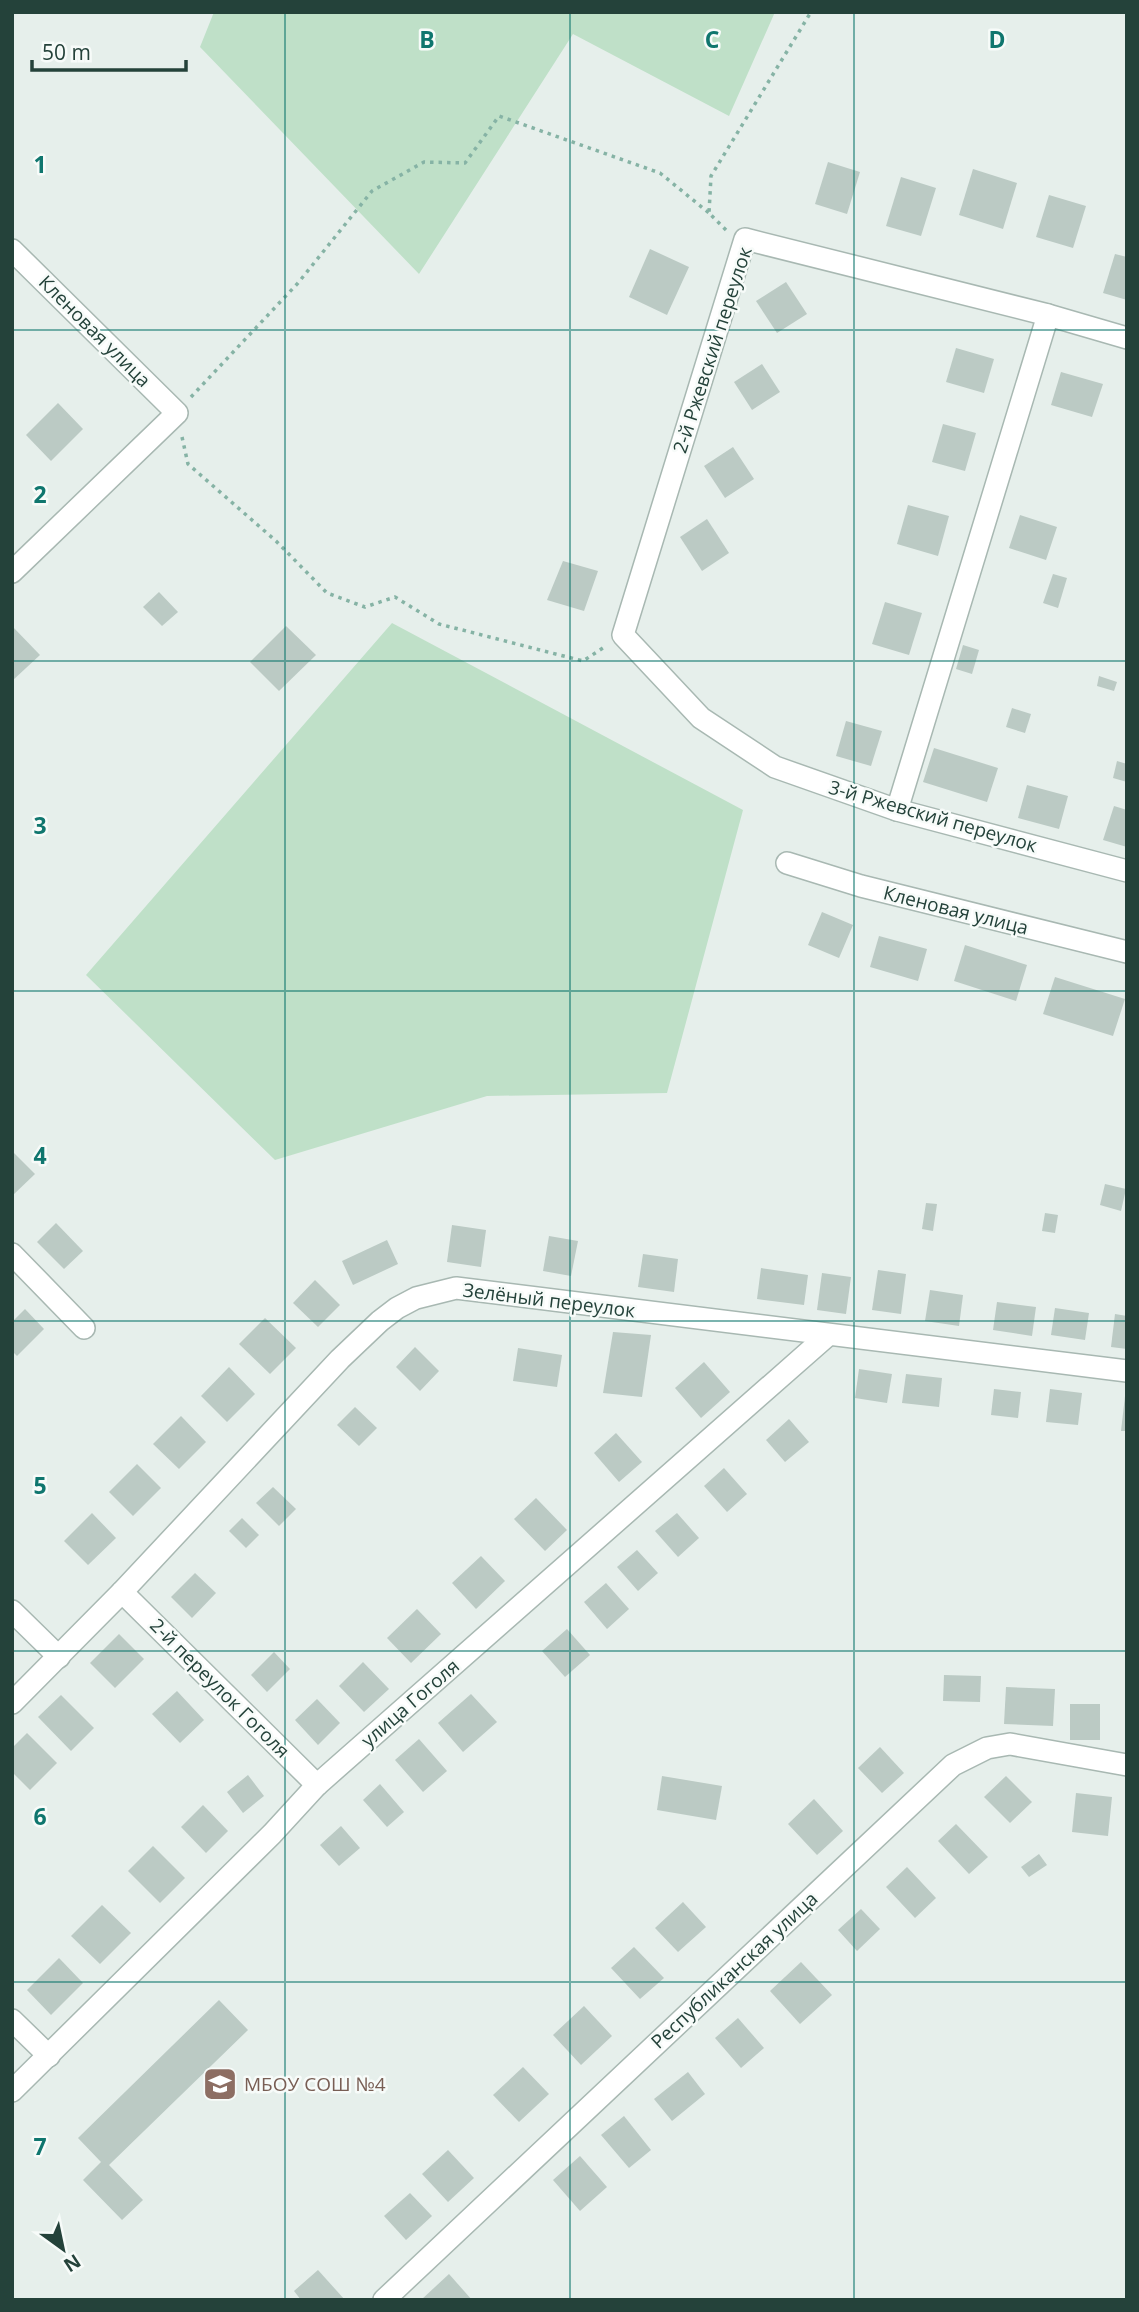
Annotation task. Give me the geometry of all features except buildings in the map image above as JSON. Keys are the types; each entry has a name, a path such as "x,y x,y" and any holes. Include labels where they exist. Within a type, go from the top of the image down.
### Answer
{"street":[{"name":"2-й Ржевский переулок","path":"623,635 745,239 1048,315 1127,338"},
{"name":"Кленовая улица","path":"12,250 177,413"},
{"path":"897,810 1048,315"},
{"path":"12,572 177,413"},
{"name":"3-й Ржевский переулок","path":"623,635 701,718 775,767 897,810 1127,871"},
{"name":"Кленовая улица","path":"787,863 861,886 1127,952"},
{"path":"12,1254 84,1328"},
{"name":"Зелёный переулок","path":"12,1703 122,1592 340,1359 397,1308 436,1292 456,1288 1127,1371"},
{"name":"улица Гоголя","path":"12,2091 272,1834 317,1785 828,1335"},
{"name":"2-й переулок Гоголя","path":"122,1592 317,1785"},
{"path":"12,1611 59,1657"},
{"name":"Республиканская улица","path":"387,2299 953,1765 987,1748 1010,1744 1127,1765"},
{"path":"12,2020 49,2056"}],"path":[{"path":"709,213 711,176 811,12"},
{"path":"623,635 583,661 439,624 395,597 365,607 327,593 276,541 188,464 177,413 298,283 372,191 424,162 465,163 499,116 660,173 709,213 724,230 745,239"}],"green space":[{"path":"214,12 775,12 729,116 573,34 419,274 200,47"},
{"path":"392,623 743,810 667,1093 487,1096 275,1160 86,975"}],"place":[{"name":"МБОУ СОШ №4","path":"220,2084"}]}
